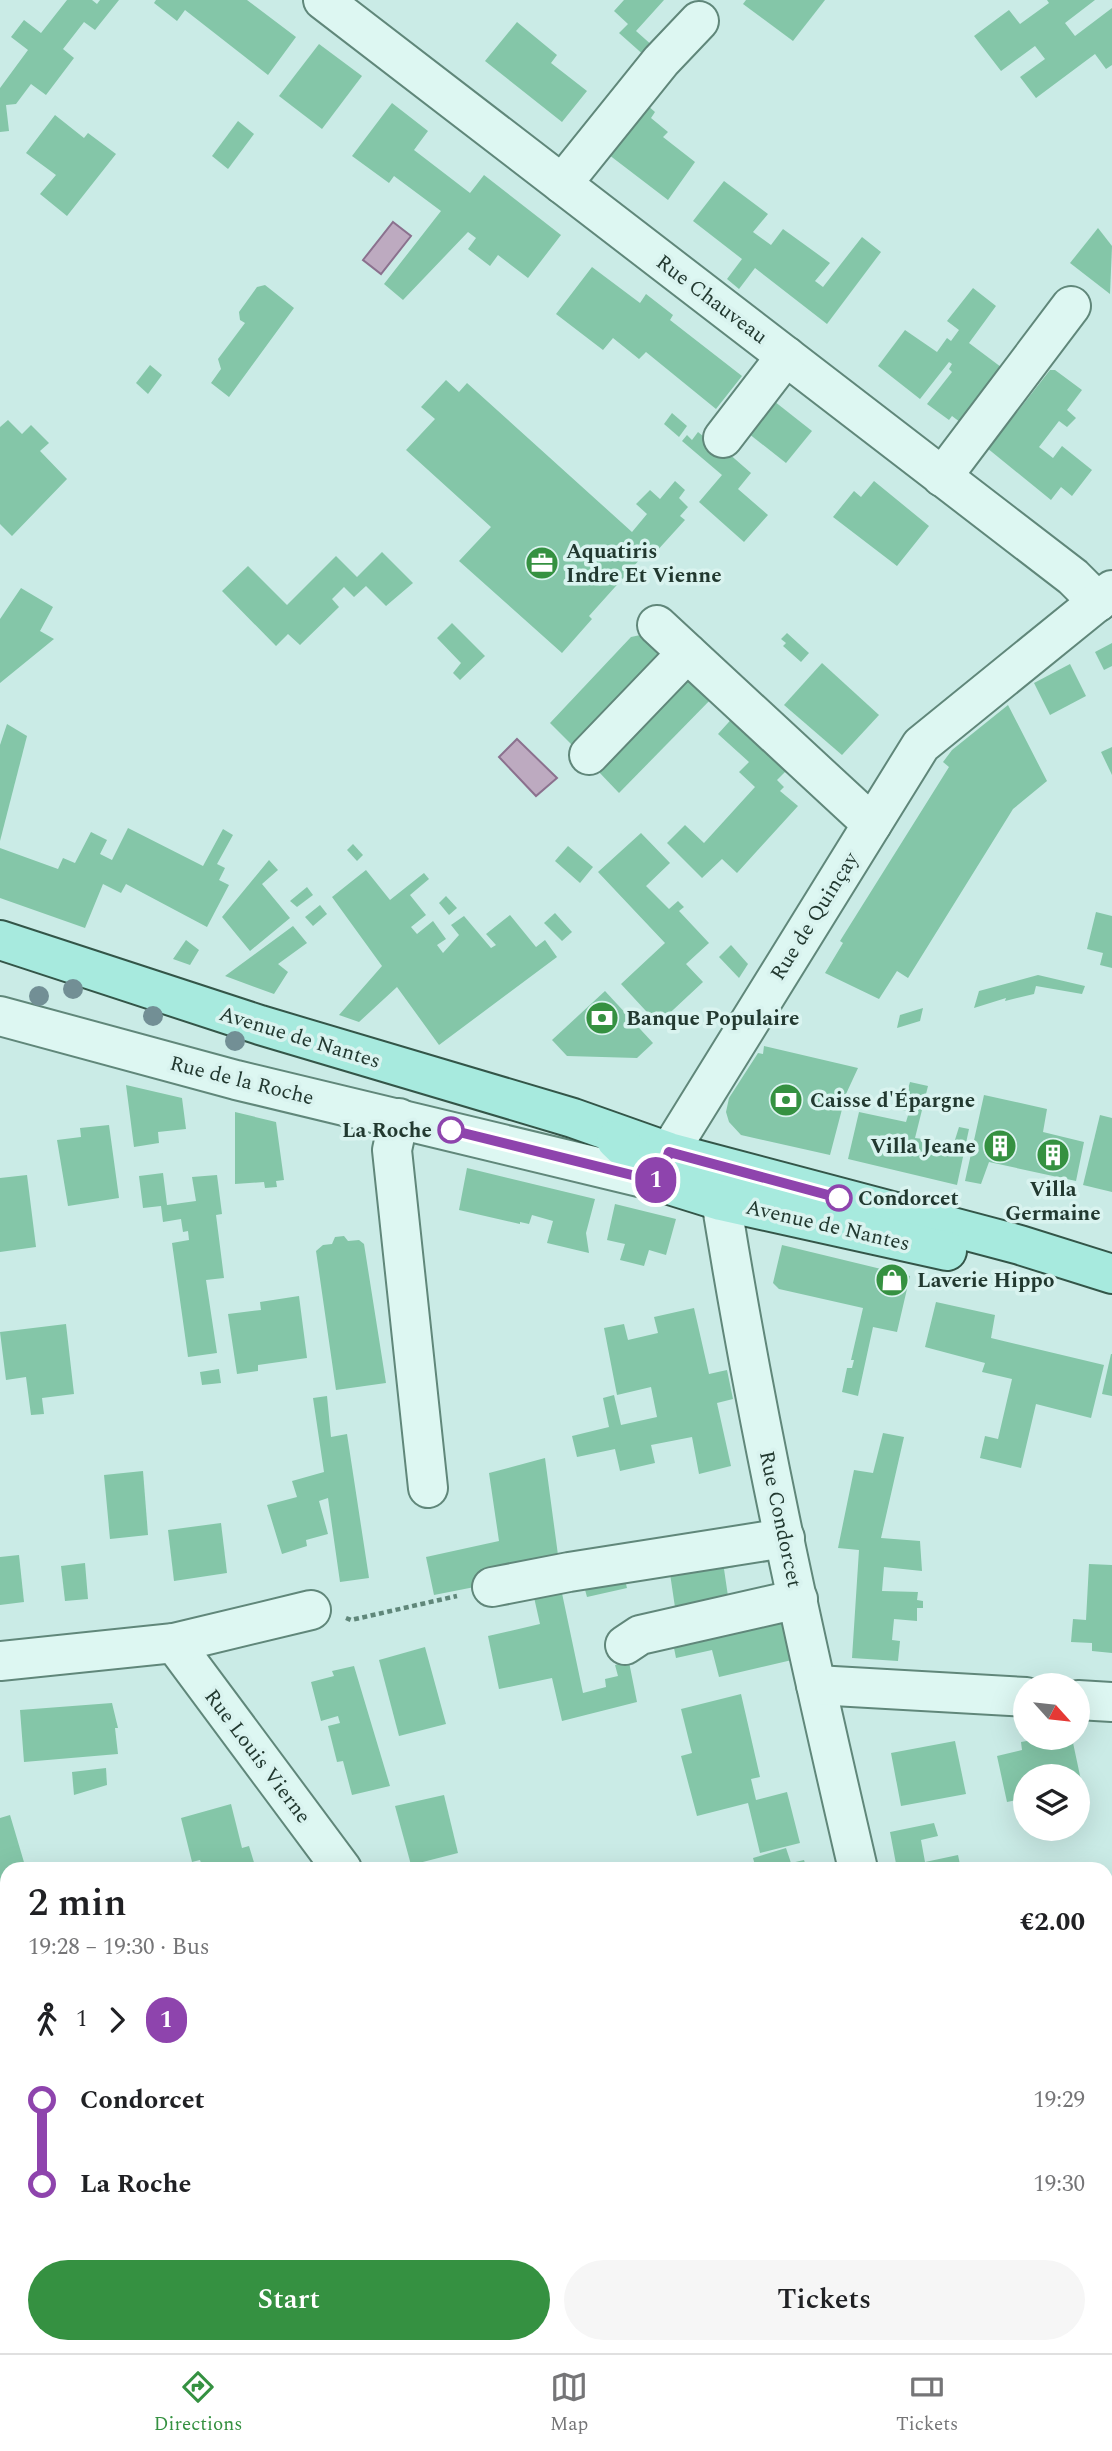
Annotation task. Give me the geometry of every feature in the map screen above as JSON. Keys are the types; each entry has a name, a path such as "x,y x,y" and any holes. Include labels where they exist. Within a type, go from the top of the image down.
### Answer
{"main road":[{"name":"Avenue de Nantes","path":"0,940 260,1025 601,1127 665,1167 718,1183 1020,1245 1095,1269"}],"street":[{"name":"Rue Chauveau","path":"323,0 1073,577 1105,596"},
{"path":"562,184 661,61 699,22"},
{"path":"942,477 1071,306"},
{"path":"723,438 786,356"},
{"name":"Rue de Quinçay","path":"665,1167 921,745 1105,596"},
{"path":"657,625 872,824"},
{"path":"589,755 687,653"},
{"name":"Rue de la Roche","path":"0,1016 236,1080 399,1118 665,1167"},
{"path":"399,1118 392,1150 428,1488"},
{"name":"Rue Condorcet","path":"718,1183 739,1310 785,1538 856,1862"},
{"path":"492,1587 785,1538"},
{"path":"625,1645 640,1635 798,1600"},
{"path":"0,1661 174,1643 311,1610"},
{"name":"Rue Louis Vierne","path":"174,1643 337,1862"},
{"path":"817,1685 1013,1696"},
{"path":"1090,1701 1112,1702"}],"path":[{"path":"311,1610 351,1620 492,1587"}],"shaded area":[{"path":"393,222 411,236 381,274 363,260"},
{"path":"517,739 557,778 536,796 499,757"}],"building":[{"path":"67,0 92,0 97,4 100,0 119,0 95,30 84,22 63,49 74,58 46,95 31,84 16,104 6,105 9,131 0,132 0,88 28,50 11,37 24,20 41,33"},
{"path":"156,0 247,0 296,37 268,75 185,10 177,21 154,3"},
{"path":"624,0 664,0 636,31 654,47 646,57 619,33 628,24 614,11"},
{"path":"746,0 825,0 793,41 743,4"},
{"path":"1047,0 1095,0 1065,23 1075,36 1112,8 1112,65 1106,69 1095,54 1036,98 1020,77 1045,59 1035,46 1001,71 974,36 1009,10 1020,24 1049,3"},
{"path":"517,22 557,55 551,63 587,91 562,122 485,61"},
{"path":"319,44 362,76 322,129 279,96"},
{"path":"640,99 655,112 651,118 668,132 663,137 695,162 668,200 600,148"},
{"path":"392,103 428,131 414,150 470,193 484,175 561,235 528,278 498,255 490,266 468,249 476,238 468,232 403,300 384,284 441,211 394,176 389,183 352,156"},
{"path":"55,115 84,138 88,133 116,154 67,216 40,194 56,175 26,153"},
{"path":"238,121 254,134 228,169 212,156"},
{"path":"724,181 768,214 753,232 771,245 783,229 830,263 815,281 823,287 862,237 881,252 827,324 755,268 739,289 727,279 742,259 693,221"},
{"path":"1098,228 1112,246 1110,294 1070,263"},
{"path":"592,267 640,303 646,294 673,315 670,320 742,376 716,409 646,352 639,359 613,338 603,350 556,314"},
{"path":"265,285 294,308 229,397 211,383 221,369 218,359 245,323 240,320 239,312 257,287"},
{"path":"973,288 996,306 969,343 1005,370 964,425 952,416 949,420 927,404 952,372 949,369 952,364 949,362 920,399 878,366 905,330 937,352 947,338 951,341 959,330 947,321"},
{"path":"150,365 162,375 148,394 136,383"},
{"path":"1050,370 1055,370 1082,390 1067,410 1076,418 1067,427 1059,421 1039,447 1053,458 1062,446 1092,470 1072,496 1061,487 1051,500 976,439 993,414 1007,425"},
{"path":"446,380 459,392 467,383 632,532 647,514 636,504 650,490 660,499 675,481 685,490 679,498 688,507 680,516 685,520 655,553 650,548 589,616 592,619 562,653 459,561 491,527 406,450 435,419 421,407"},
{"path":"765,394 812,431 786,463 739,426"},
{"path":"672,413 687,426 679,437 664,424"},
{"path":"8,420 22,434 31,425 49,443 40,451 67,479 12,536 0,524 0,427"},
{"path":"698,432 709,441 711,438 751,473 738,489 768,515 744,542 699,502 722,475 682,441 687,435 692,440"},
{"path":"874,481 929,526 897,566 833,517 854,491 861,497"},
{"path":"382,552 413,583 386,606 366,586 354,597 344,587 332,599 339,607 300,645 288,634 276,646 222,591 248,566 287,605 336,556 357,577"},
{"path":"21,588 53,607 40,631 54,639 0,683 0,619"},
{"path":"452,623 485,656 460,680 453,673 461,663 437,638"},
{"path":"787,633 809,653 801,662 783,646 786,643 781,639"},
{"path":"645,634 662,650 572,745 550,723 631,637"},
{"path":"1112,643 1112,666 1104,670 1095,652"},
{"path":"822,663 879,715 842,755 784,705"},
{"path":"1070,664 1086,696 1050,715 1034,683"},
{"path":"693,671 716,694 619,793 597,770"},
{"path":"1008,705 1047,781 1013,809 908,978 897,971 879,999 825,973 843,943 840,941 949,767 943,762 952,750"},
{"path":"737,713 793,764 777,780 784,787 780,791 798,806 737,873 722,859 702,878 667,843 685,825 704,843 755,787 739,772 749,762 718,734"},
{"path":"7,724 27,736 0,841 0,745"},
{"path":"1112,747 1112,775 1101,752"},
{"path":"128,828 203,866 223,829 233,835 217,864 225,868 219,880 229,885 207,927 126,884 121,893 103,884 85,928 0,898 0,848 58,869 63,858 75,863 91,832 107,840 100,854 112,860"},
{"path":"641,833 670,863 646,886 669,909 678,901 684,907 679,911 709,943 686,964 703,982 658,1024 621,984 665,943 598,872"},
{"path":"353,844 363,855 357,861 347,850"},
{"path":"568,846 593,867 580,883 555,861"},
{"path":"269,860 278,870 262,884 290,918 250,951 222,917"},
{"path":"366,870 390,900 424,873 429,879 410,895 426,915 411,927 417,934 433,921 446,939 437,945 443,953 459,935 451,925 464,916 491,948 496,945 486,934 510,915 536,947 545,940 557,957 439,1045 397,987 359,1022 339,1015 382,966 332,897"},
{"path":"307,887 313,895 297,907 290,901"},
{"path":"446,896 457,908 449,915 439,903"},
{"path":"320,905 327,914 313,926 305,917"},
{"path":"1096,912 1112,916 1112,968 1100,965 1103,953 1087,949"},
{"path":"555,913 572,932 562,941 544,923"},
{"path":"293,926 307,943 278,964 288,972 274,994 225,976"},
{"path":"186,940 199,950 190,965 173,959"},
{"path":"731,945 748,964 739,978 719,957"},
{"path":"1038,975 1085,986 1082,994 1036,986 1034,994 1005,1001 1006,998 974,1008 979,991"},
{"name":"Banque Populaire","path":"605,991 653,1043 637,1058 567,1056 552,1040"},
{"path":"923,1008 920,1021 897,1028 900,1015"},
{"name":"Caisse d'Épargne","path":"764,1046 858,1068 846,1094 830,1155 741,1135 729,1122 726,1112 729,1098 758,1053 763,1054"},
{"path":"910,1082 928,1086 915,1138 954,1143 959,1127 969,1129 957,1185 848,1159 859,1112 906,1122 909,1112 902,1110"},
{"path":"126,1085 182,1098 186,1129 158,1132 159,1143 134,1147"},
{"path":"984,1095 1047,1109 1043,1132 1084,1142 1076,1181 989,1162 981,1184 965,1181"},
{"path":"235,1112 276,1122 284,1180 276,1181 277,1187 265,1188 264,1182 235,1184"},
{"path":"1100,1115 1112,1118 1112,1192 1083,1185"},
{"path":"109,1125 119,1198 68,1206 57,1140 81,1137 80,1128"},
{"path":"467,1168 595,1199 586,1233 589,1253 547,1243 553,1221 532,1215 529,1224 520,1224 459,1210"},
{"path":"163,1173 167,1205 196,1201 192,1177 217,1175 222,1214 216,1215 224,1278 206,1280 217,1353 188,1357 172,1243 189,1240 188,1231 183,1232 181,1219 163,1222 161,1206 143,1208 139,1176"},
{"path":"27,1175 36,1247 0,1252 0,1178"},
{"path":"615,1204 676,1219 666,1255 649,1250 644,1266 620,1260 625,1244 607,1240"},
{"path":"344,1236 348,1241 359,1240 364,1244 386,1383 336,1390 316,1251 323,1245 332,1244 335,1237"},
{"path":"782,1245 910,1276 897,1332 873,1327 858,1396 842,1392 847,1368 852,1368 854,1360 851,1360 863,1308 779,1289 773,1283"},
{"path":"299,1296 307,1358 258,1365 258,1371 237,1374 228,1314 261,1310 260,1302"},
{"path":"936,1302 995,1315 991,1338 1104,1365 1091,1418 1036,1404 1021,1468 980,1458 985,1436 998,1439 1012,1379 982,1372 985,1363 925,1347"},
{"path":"694,1308 709,1374 727,1370 733,1399 717,1403 731,1466 699,1474 692,1437 651,1445 655,1463 620,1471 615,1449 577,1457 572,1436 609,1427 603,1398 614,1395 621,1425 657,1417 651,1387 617,1395 604,1328 624,1324 628,1340 658,1333 654,1317"},
{"path":"66,1324 74,1394 42,1398 44,1414 31,1415 26,1377 6,1380 0,1332"},
{"path":"1112,1354 1112,1396 1102,1394"},
{"path":"219,1369 221,1383 202,1385 200,1372"},
{"path":"327,1396 331,1437 347,1434 369,1578 340,1582 328,1498 319,1501 328,1534 306,1540 307,1546 282,1554 267,1505 297,1497 292,1481 324,1472 313,1398"},
{"path":"883,1433 904,1437 881,1538 920,1541 922,1571 884,1567 882,1591 918,1592 917,1600 923,1601 923,1608 917,1608 917,1621 894,1619 892,1640 900,1641 898,1661 852,1658 859,1550 838,1548 854,1470 873,1473"},
{"path":"545,1458 560,1570 434,1595 426,1557 499,1541 489,1473"},
{"path":"143,1471 148,1535 110,1539 104,1475"},
{"path":"221,1523 227,1573 174,1581 168,1530"},
{"path":"731,1549 735,1567 724,1569 729,1603 676,1614 668,1560"},
{"path":"19,1555 24,1602 0,1605 0,1557"},
{"path":"85,1563 88,1599 65,1601 61,1566"},
{"path":"1089,1564 1112,1565 1112,1653 1092,1651 1092,1643 1071,1642 1073,1619 1086,1620"},
{"path":"622,1568 627,1588 587,1597 581,1575"},
{"path":"559,1579 583,1693 606,1687 605,1679 618,1676 615,1665 629,1662 637,1702 562,1721 552,1678 499,1689 488,1636 540,1624 531,1584"},
{"path":"784,1621 792,1660 719,1677 712,1650 676,1658 671,1633"},
{"path":"425,1647 446,1724 399,1736 379,1660"},
{"path":"354,1666 390,1786 352,1795 343,1761 337,1762 328,1726 340,1723 338,1716 321,1721 311,1682 334,1676 332,1671"},
{"path":"741,1694 760,1777 751,1779 756,1800 787,1792 800,1843 760,1853 748,1803 697,1816 681,1756 692,1753 681,1709"},
{"path":"112,1703 118,1728 115,1728 118,1754 24,1762 20,1710"},
{"path":"955,1741 966,1794 901,1806 891,1753"},
{"path":"1022,1750 1075,1750 1078,1764 1013,1764 1013,1801 1007,1802 997,1756"},
{"path":"106,1768 107,1785 74,1795 72,1772"},
{"path":"444,1795 458,1853 423,1862 410,1862 395,1806"},
{"path":"231,1804 242,1848 249,1846 254,1862 192,1862 181,1818"},
{"path":"10,1815 24,1862 0,1862 0,1818"},
{"path":"934,1823 938,1836 921,1840 925,1862 896,1862 890,1832"},
{"path":"786,1848 791,1862 754,1862 753,1858"},
{"path":"958,1855 960,1862 925,1862"}],"bus line":[{"name":"1","path":"451,1130 581,1160 660,1182 669,1152 839,1198"}],"place":[{"name":"Aquatiris Indre Et Vienne","path":"542,563"},
{"name":"Banque Populaire","path":"602,1018"},
{"name":"Caisse d'Épargne","path":"786,1100"},
{"name":"La Roche","path":"451,1130"},
{"name":"Villa Jeane","path":"1000,1146"},
{"name":"Villa Germaine","path":"1053,1155"},
{"name":"Condorcet","path":"839,1198"},
{"name":"Laverie Hippo","path":"892,1280"}]}
